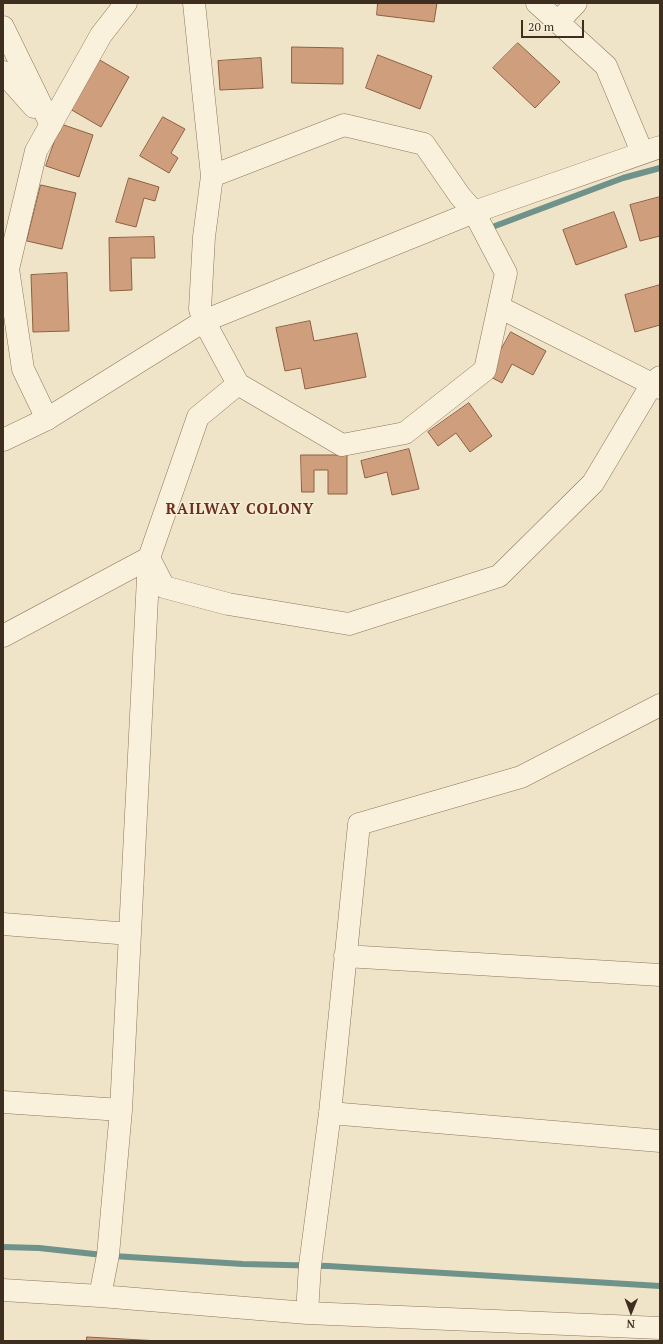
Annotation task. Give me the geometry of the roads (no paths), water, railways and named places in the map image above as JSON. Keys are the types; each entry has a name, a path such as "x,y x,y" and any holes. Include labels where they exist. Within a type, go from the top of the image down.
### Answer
{"street":[{"path":"47,419 23,369 8,307 8,269 12,211 36,151 50,125 101,35 126,3"},
{"path":"194,3 212,176 204,237 200,309 204,320 238,384 342,445 405,433 485,370 506,273 474,212 460,196 424,144 344,125 212,176"},
{"path":"3,440 47,419 204,320 474,212 651,150 606,66 537,3"},
{"path":"558,22 576,3"},
{"path":"3,27 50,125"},
{"path":"3,72 50,125"},
{"path":"149,558 164,587 228,604 349,624 498,576 593,483 657,383 498,307"},
{"path":"100,1296 108,1255 121,1110 149,558 198,416 238,384"},
{"path":"3,636 149,558"},
{"path":"307,1313 310,1265 330,1113 359,824 521,776 660,705"},
{"path":"3,924 130,934"},
{"path":"346,956 660,975"},
{"path":"3,1102 121,1110"},
{"path":"330,1113 660,1141"},
{"path":"3,1290 100,1296 307,1313 660,1328"}],"waterway":[{"path":"495,226 623,178 660,168"},
{"path":"3,1247 39,1248 103,1255"},
{"path":"113,1256 243,1264 328,1266 660,1286"}],"district":[{"name":"RAILWAY COLONY","path":"240,510"}]}
